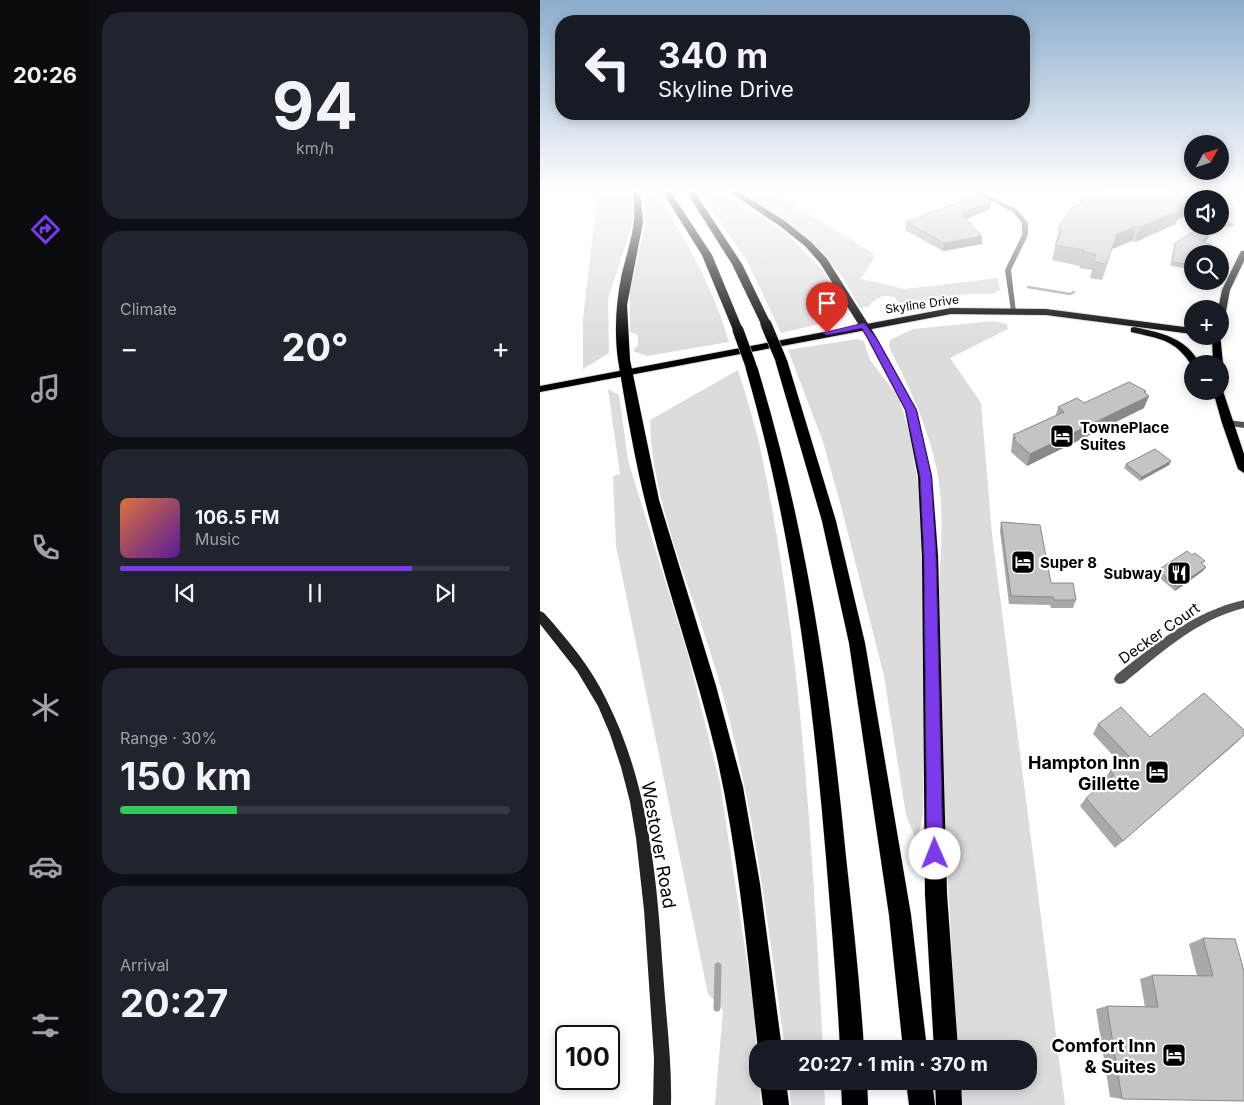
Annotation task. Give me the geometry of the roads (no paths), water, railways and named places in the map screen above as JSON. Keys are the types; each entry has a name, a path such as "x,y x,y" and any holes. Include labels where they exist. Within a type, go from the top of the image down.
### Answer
{"highway":[{"path":"634,243 621,309 624,358 639,443 657,519 707,682 733,787 758,948 769,1040"},
{"path":"698,243 706,255 751,366 772,429 792,519 824,724 851,1040"},
{"path":"723,243 737,264 781,360 829,521 857,643 900,915 915,1040"},
{"path":"806,243 824,261 864,326 911,410 925,476 930,566 936,894 945,1040"},
{"path":"774,1090 776,1105"},
{"path":"854,1090 855,1105"},
{"path":"920,1090 922,1105"},
{"path":"948,1090 949,1105"}],"main road":[{"path":"1224,300 1226,290 1244,253"},
{"name":"Skyline Drive","path":"540,389 951,311 1014,310 1046,312 1184,330"},
{"path":"1046,312 1071,320 1163,336 1188,350 1190,355"},
{"path":"1220,400 1244,469"}],"street":[{"path":"1014,310 1008,270 1022,243"},
{"path":"1227,423 1244,425"},
{"name":"Decker Court","path":"1120,679 1173,638 1206,617 1228,607 1244,604"},
{"name":"Westover Road","path":"540,616 572,654 602,702 623,754 642,831 651,898 662,1105"}],"waterway":[{"path":"1028,287 1070,294 1074,292"},
{"path":"717,1008 718,966"}],"place":[{"name":"TownePlace Suites","path":"1062,436"},
{"name":"Super 8","path":"1023,562"},
{"name":"Subway","path":"1179,573"},
{"name":"Hampton Inn Gillette","path":"1157,772"},
{"name":"Comfort Inn & Suites","path":"1174,1055"}]}
